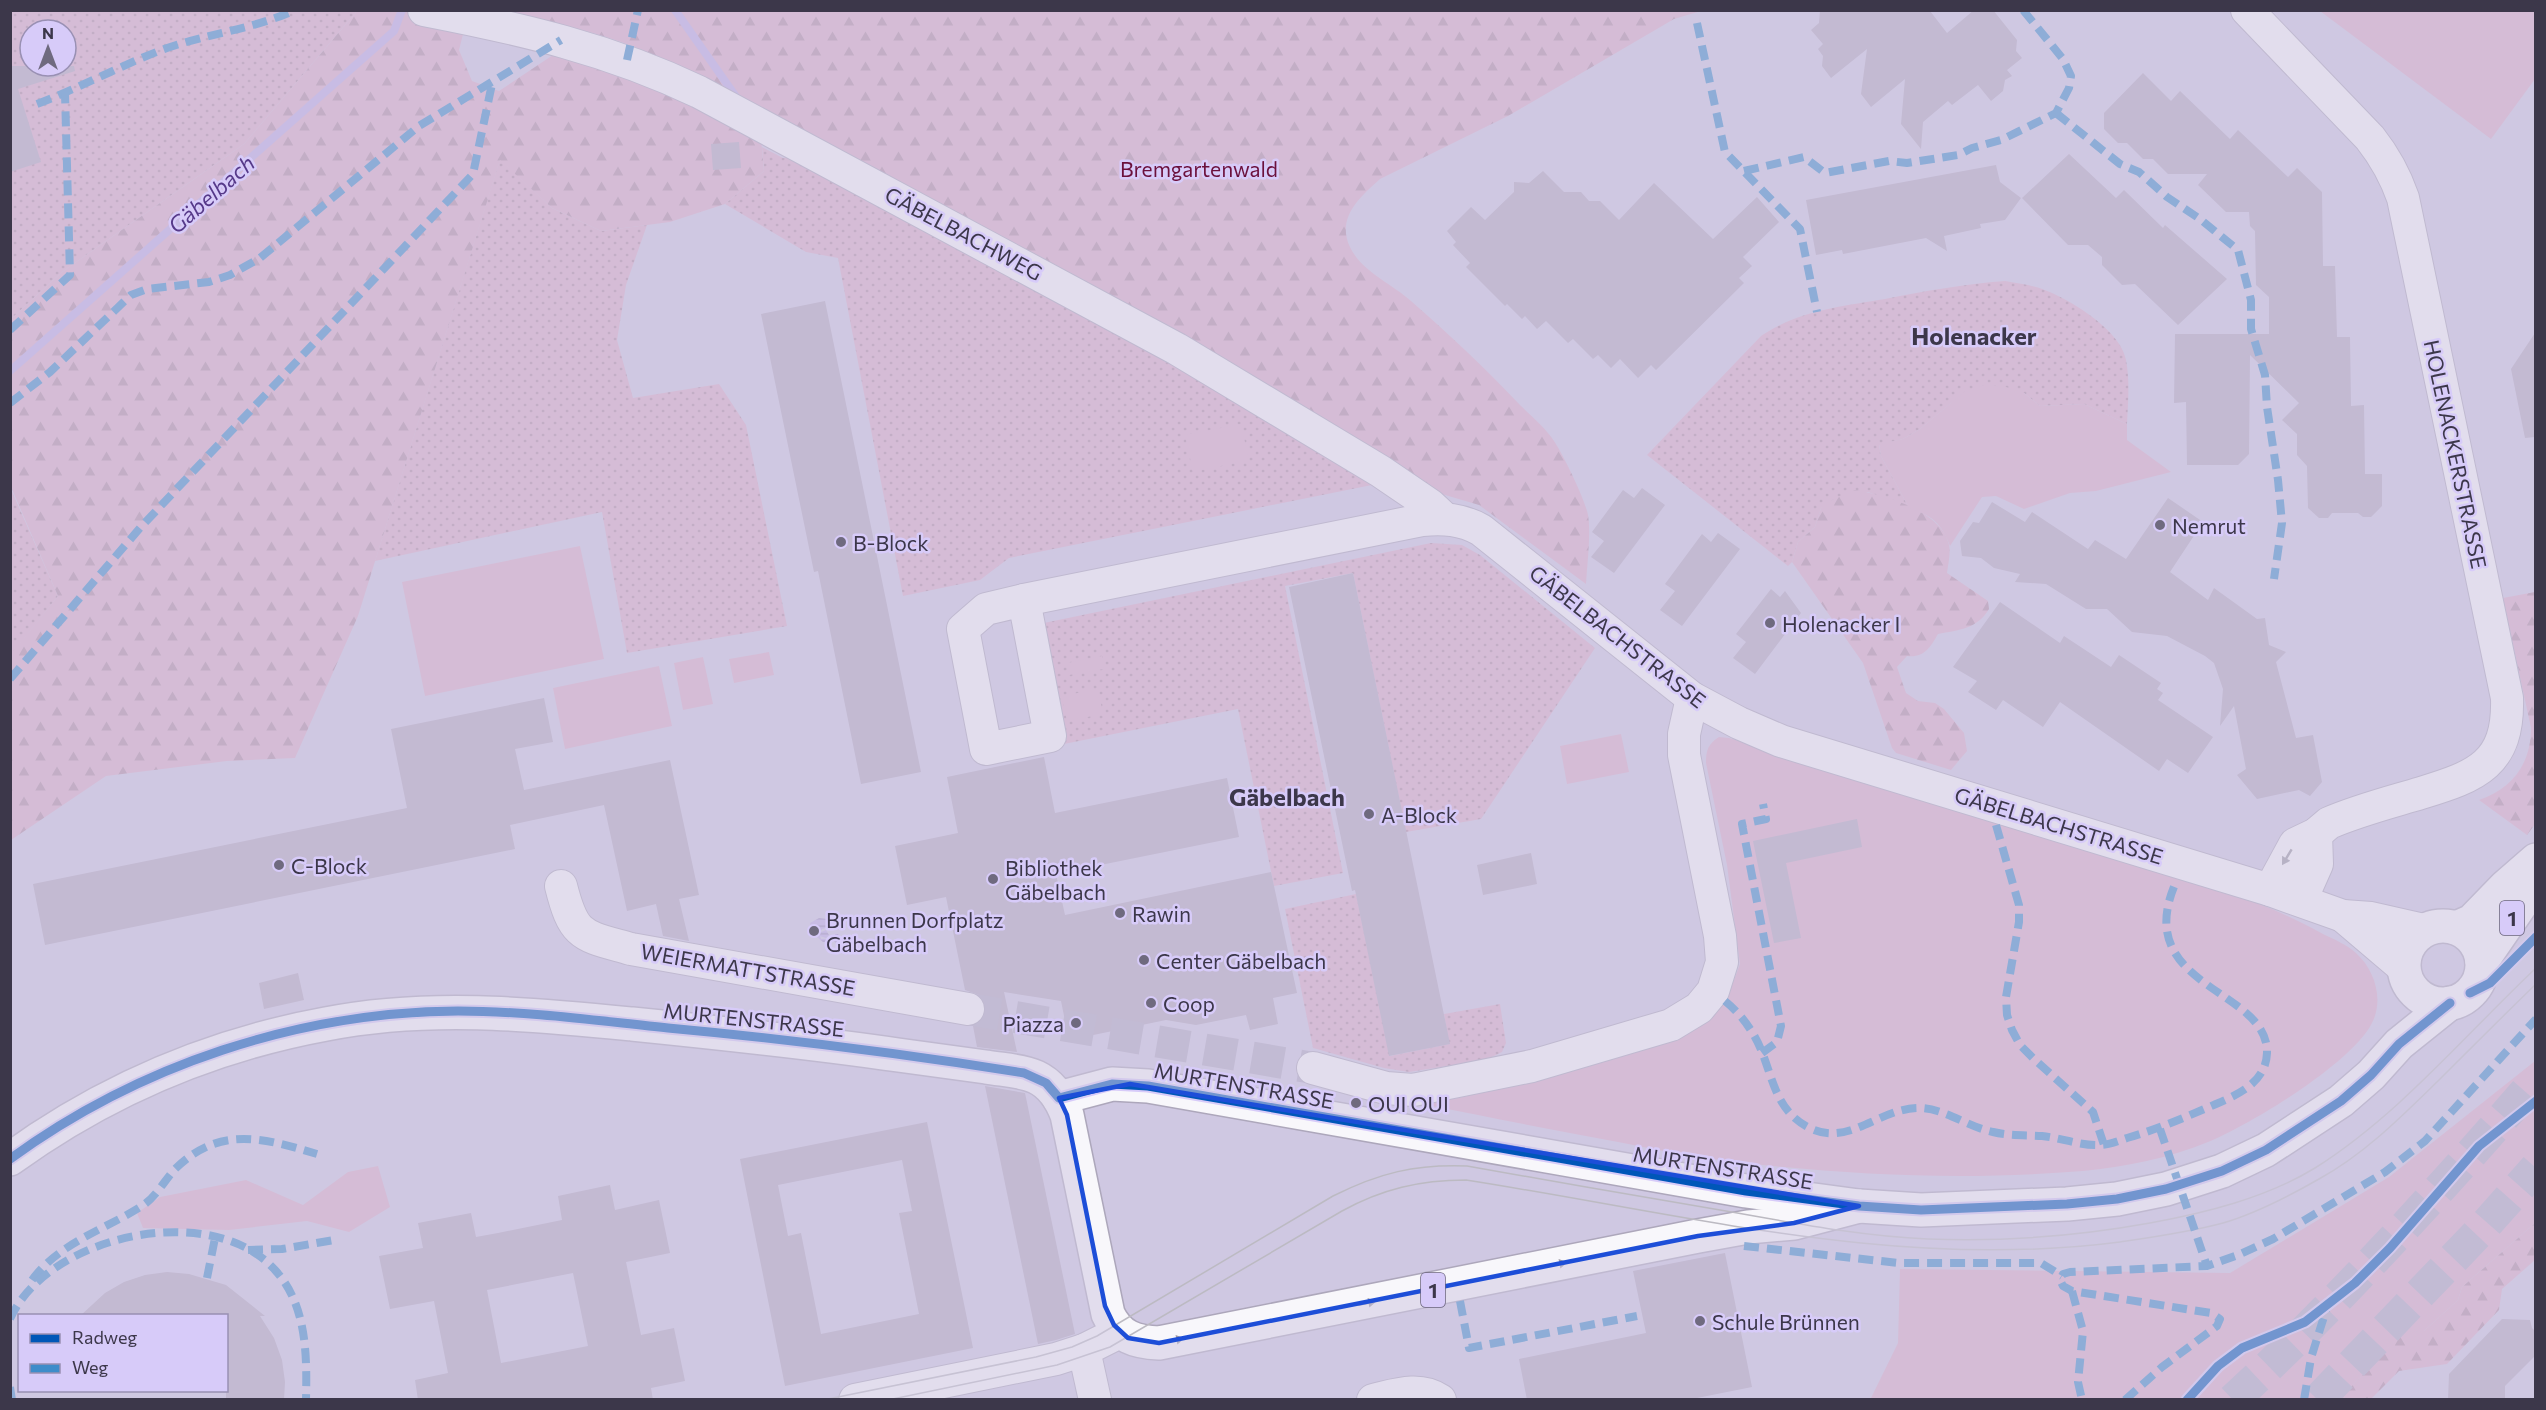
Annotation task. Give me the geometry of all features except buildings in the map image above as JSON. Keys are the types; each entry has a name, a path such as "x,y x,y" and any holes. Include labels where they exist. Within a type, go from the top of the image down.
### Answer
{"main road":[{"name":"1","path":"2440,929 2472,921 2535,860"},
{"name":"1","path":"2482,961 2524,900 2535,870"},
{"path":"2398,1044 2404,972 2408,945 2440,929 2473,940 2482,961 2481,973 2470,993 2450,1004 2427,1001 2417,995 2404,972"},
{"name":"MURTENSTRASSE","path":"10,1159 58,1127 120,1092 196,1060 290,1031 330,1023 405,1014 458,1011 522,1014 797,1040 1024,1073 1046,1083 1059,1098 1112,1084 1148,1086 1746,1191 1858,1206 1921,1210 1993,1209 2118,1199 2166,1189 2222,1171 2266,1150 2300,1130 2341,1101 2371,1075 2398,1044 2450,1004"},
{"path":"1059,1098 1066,1115 1105,1306 1114,1326 1120,1332"},
{"name":"MURTENSTRASSE","path":"1120,1332 1135,1341 1160,1343 1708,1234 1748,1227 1794,1223 1858,1206"}],"street":[{"name":"HOLENACKERSTRASSE","path":"2247,10 2370,138 2385,157 2396,178 2405,210 2507,698 2508,720 2500,744 2491,759 2475,774 2453,784 2338,819 2316,834 2295,844 2270,890"},
{"name":"GÄBELBACHWEG","path":"437,13 601,51 648,68 708,96 1177,349 1380,471 1430,505 1444,519"},
{"name":"GÄBELBACHSTRASSE","path":"1024,600 1050,736 987,749 963,629 986,609 1024,600 1422,520 1461,521 1481,530 1692,698 1739,723 1781,741 2270,890 2343,916 2440,929"},
{"path":"1312,1068 1386,1088 1413,1090 1560,1058 1671,1025 1684,1019 1704,1004 1713,991 1720,974 1722,948 1684,755 1684,734 1692,698"},
{"path":"2301,900 2317,864 2316,834"},
{"name":"WEIERMATTSTRASSE","path":"561,886 570,918 578,928 601,940 632,949 968,1008"},
{"name":"GÄBELBACHSTRASSE","path":"2343,916 2404,972"},
{"path":"855,1400 1047,1361 1084,1350 1120,1332"},
{"path":"1084,1350 1095,1400"},
{"path":"1373,1400 1415,1392 1432,1395 1440,1400"}],"highlighted area":[{"path":"1130,1084 1859,1206 1794,1223 1698,1236 1159,1343 1128,1338 1114,1325 1105,1306 1067,1115 1059,1098"}],"green space":[{"path":"11,11 357,11 244,144 62,272 11,319"},
{"path":"357,11 469,11 459,50 472,81 499,91 556,53 622,74 761,138 764,171 725,204 670,222 601,231 552,208 500,160 358,616 295,758 227,761 106,776 11,840 10,655 58,596 11,487 11,319 62,272 244,144"},
{"name":"Bremgartenwald","path":"494,11 1701,11 1674,19 1508,116 1380,179 1358,201 1348,217 1346,236 1355,256 1378,277 1411,301 1453,339 1543,427 1554,441 1587,511 1589,536 1586,584 1479,505 1428,490 1186,341 737,94 672,62 623,43 564,25"},
{"path":"2320,11 2535,11 2535,79 2491,139"},
{"path":"762,147 783,158 800,156 1132,334 1371,476 1372,485 1009,558 980,580 903,596 838,258 806,252 725,204 764,171"},
{"path":"500,159 552,208 601,231 647,225 626,285 617,340 633,398 719,384 746,425 787,626 627,653 602,512 375,561"},
{"path":"2005,281 2036,287 2061,297 2090,315 2114,337 2122,348 2126,360 2127,424 2084,404 2040,406 2024,393 1951,403 1920,429 1903,439 1879,445 1881,456 1909,508 1868,492 1821,508 1815,527 1798,542 1792,562 1788,566 1647,455 1761,336 1775,328 1805,315 1837,307 1945,288"},
{"path":"1985,385 2006,387 2024,393 2040,406 2084,404 2127,424 2127,440 2171,472 2096,491 2070,493 2024,509 1996,496 1982,497 1950,546 1935,521 1909,508 1881,456 1879,444 1903,439 1920,429 1965,391"},
{"path":"1241,424 1249,460 1193,472 1185,435"},
{"path":"10,487 58,596 11,655 10,655"},
{"path":"1855,490 1881,496 1911,507 1936,523 1944,533 1949,545 1947,573 1988,601 1989,609 1979,621 1967,628 1938,634 1926,651 1922,654 1907,656 1897,667 1906,693 1918,701 1935,703 1944,709 1964,733 1967,751 1951,770 1896,753 1892,748 1863,663 1792,562 1798,542 1815,527 1821,508 1830,501"},
{"path":"1431,543 1462,545 1480,555 1595,648 1481,819 1406,832 1353,573 1285,586 1343,873 1274,886 1238,709 1064,744 1039,624"},
{"path":"580,546 604,659 425,696 402,582"},
{"path":"2535,592 2536,823 2527,835 2479,800 2510,782 2528,753 2531,728 2503,598"},
{"path":"769,652 774,675 734,683 729,659"},
{"path":"1102,656 1104,669 1069,675 1067,663"},
{"path":"703,657 713,704 683,710 674,663"},
{"path":"659,666 672,726 565,749 553,688"},
{"path":"1098,689 1103,714 1067,721 1062,696"},
{"path":"1621,734 1629,772 1567,784 1560,746"},
{"path":"1719,737 1729,738 2175,873 2269,908 2340,942 2363,960 2376,986 2376,1014 2361,1039 2344,1056 2298,1091 2249,1122 2193,1148 2131,1164 2083,1171 1944,1176 1758,1165 1677,1153 1423,1104 1553,1075 1702,1022 1731,988 1740,964 1727,865 1706,763 1708,748"},
{"path":"1356,894 1390,1056 1449,1044 1444,1014 1500,1004 1506,1043 1502,1052 1486,1060 1409,1072 1384,1068 1313,1048 1285,909"},
{"path":"2535,1061 2535,1223 2462,1287 2458,1300 2424,1331 2404,1332 2345,1393 2344,1399 1870,1400 1898,1343 1900,1269 2230,1273 2389,1177"},
{"path":"378,1166 390,1207 349,1232 307,1221 229,1230 143,1228 137,1213 160,1197 246,1180 303,1205 348,1172"},
{"path":"2535,1223 2535,1260 2502,1289 2499,1310 2447,1364 2399,1371 2371,1399 2344,1400 2345,1393 2404,1331 2424,1331 2458,1300 2462,1287"}],"shaded area":[{"name":"Brunnen Dorfplatz Gäbelbach","path":"819,918 830,922 829,927 822,929 819,933 826,930 829,935 826,938 820,936 821,939 833,939 835,934 838,934 841,939 840,943 837,945 834,941 823,942 817,937 809,936 810,923"}],"waterway":[{"name":"Gäbelbach","path":"10,371 394,31 402,10"},
{"path":"675,10 739,101"}],"tunnel":[{"path":"968,1009 1313,1068"},
{"path":"2233,1400 2389,1244 2536,1080"},
{"path":"2318,1400 2481,1230 2536,1168"}],"tram line":[{"path":"823,1400 1036,1357 1072,1347 1097,1336 1333,1196 1366,1181 1414,1169 1467,1166 1824,1228 1928,1239 1984,1240 2068,1235 2150,1223 2213,1209 2256,1196 2296,1179 2346,1147 2430,1074 2536,968"},
{"path":"888,1400 1057,1365 1110,1347 1357,1203 1417,1184 1466,1180 1792,1235 1873,1244 1955,1249 2037,1249 2120,1242 2210,1226 2247,1215 2272,1204 2352,1158 2412,1106 2536,984"}],"marked path":[{"path":"37,104 159,51 279,17 295,10"},
{"path":"627,60 638,10"},
{"path":"1744,171 1804,157 1825,173 1889,161 1907,163 1958,155 1972,148 2001,140 2056,113 2069,88 2071,76 2063,59 2023,10"},
{"path":"1697,23 1725,152 1800,229 1817,312"},
{"path":"10,403 50,372 131,295 147,289 209,282 230,275 260,258 419,126 561,40"},
{"path":"10,679 140,528 473,174 492,84"},
{"path":"10,330 70,275 65,93"},
{"path":"2056,113 2120,164 2139,172 2167,197 2200,219 2238,250 2251,300 2251,329 2265,375 2267,407 2278,480 2282,523 2274,579"},
{"path":"1762,1053 1777,1042 1781,1026 1742,824 1766,819 1763,804"},
{"path":"1996,825 2019,905 2019,922 2006,997 2007,1015 2012,1030 2020,1045 2093,1112 2104,1145"},
{"path":"1725,1001 1747,1024 1755,1038 1784,1106 1801,1123 1812,1129 1826,1133 1839,1133 1853,1130 1892,1113 1920,1108 1939,1111 1984,1130 1999,1133 2042,1136 2093,1145 2110,1144 2150,1131 2234,1096 2250,1086 2262,1072 2265,1063 2267,1053 2262,1031 2247,1014 2185,966 2171,944 2166,917 2176,882"},
{"path":"2125,1400 2162,1367 2217,1326 2220,1319 2211,1313 2072,1291 2063,1286 2060,1280 2063,1274 2207,1266 2273,1239 2385,1172 2425,1141 2536,1019"},
{"path":"2160,1129 2207,1266"},
{"path":"32,1280 55,1256 142,1206 156,1194 175,1169 192,1155 209,1146 225,1141 260,1140 317,1154"},
{"path":"10,1319 29,1290 58,1266 93,1248 133,1236 173,1232 212,1236 247,1248 275,1270 286,1284 303,1331 306,1400"},
{"path":"207,1278 215,1238"},
{"path":"248,1250 282,1249 334,1240"},
{"path":"1744,1246 1899,1263 2041,1263 2062,1276"},
{"path":"2072,1291 2083,1331 2078,1382 2082,1400"},
{"path":"1460,1301 1469,1348 1637,1316"},
{"path":"2304,1400 2311,1358 2327,1307"},
{"path":"10,1387 12,1400"}],"cycle path":[{"path":"2470,993 2490,983 2536,937"},
{"path":"10,1159 60,1126 112,1096 166,1071 222,1050 280,1033 339,1021 398,1014 484,1011 757,1037 980,1066 1024,1073 1046,1083 1059,1098 1112,1084 1148,1086 1746,1191 1859,1206 1921,1210 2067,1204 2117,1199 2166,1189 2222,1171 2266,1150 2341,1101 2371,1075 2399,1044 2450,1003"},
{"path":"2187,1400 2218,1366 2242,1348 2305,1322 2355,1283 2390,1248 2479,1146 2536,1101"}],"place":[{"name":"Nemrut","path":"2160,525"},
{"name":"B-Block","path":"841,542"},
{"name":"Holenacker I","path":"1770,623"},
{"name":"A-Block","path":"1369,814"},
{"name":"C-Block","path":"279,865"},
{"name":"Bibliothek Gäbelbach","path":"993,879"},
{"name":"Rawin","path":"1120,913"},
{"name":"Brunnen Dorfplatz Gäbelbach","path":"814,931"},
{"name":"Center Gäbelbach","path":"1144,960"},
{"name":"Coop","path":"1151,1003"},
{"name":"Piazza","path":"1076,1023"},
{"name":"OUI OUI","path":"1356,1103"},
{"name":"Schule Brünnen","path":"1700,1321"}],"district":[{"name":"Holenacker","path":"1974,335"},
{"name":"Gäbelbach","path":"1287,796"}]}
